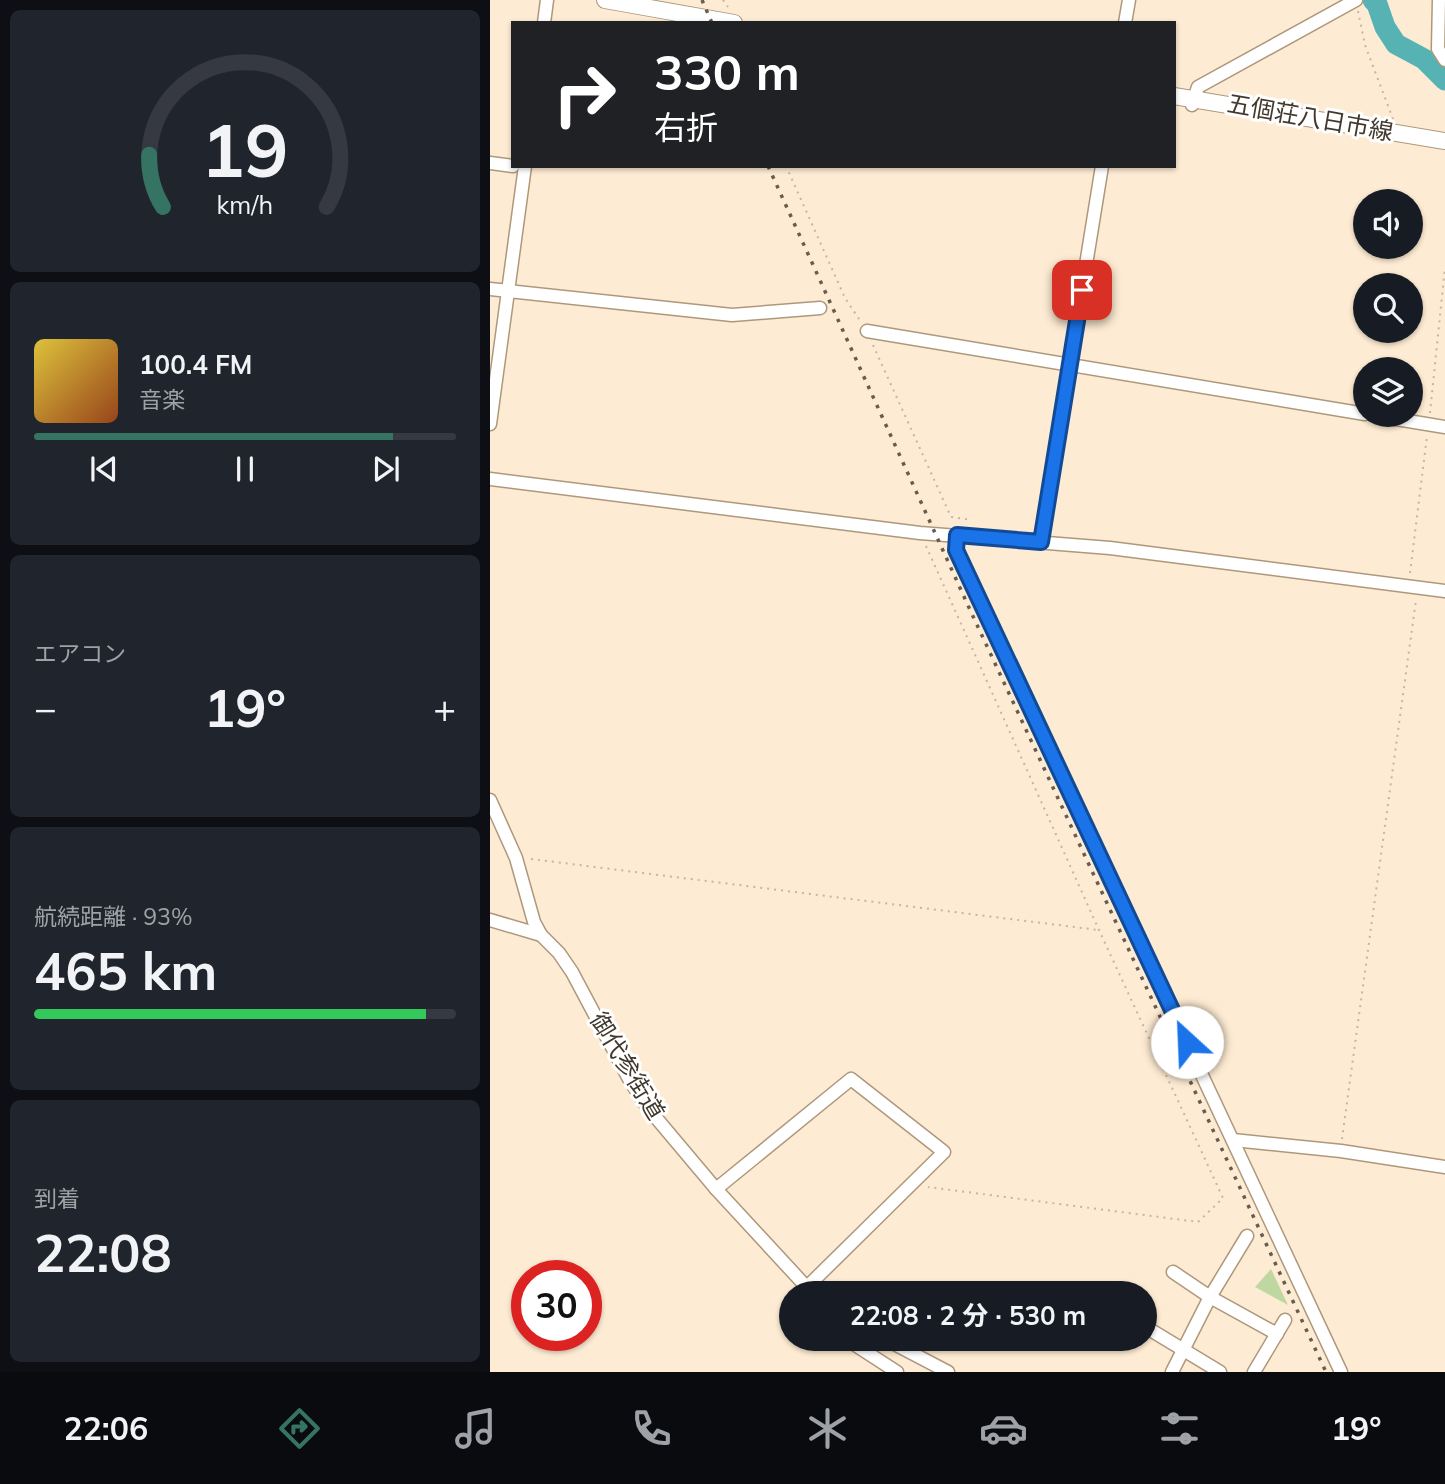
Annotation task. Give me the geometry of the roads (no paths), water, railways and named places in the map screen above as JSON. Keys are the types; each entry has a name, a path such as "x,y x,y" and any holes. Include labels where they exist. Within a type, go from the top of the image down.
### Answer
{"main road":[{"path":"605,0 723,21"},
{"name":"五個荘八日市線","path":"1176,97 1192,102 1445,141"}],"street":[{"path":"544,21 547,0"},
{"path":"1125,21 1129,0"},
{"path":"1192,102 1198,87 1356,0"},
{"path":"1439,0 1443,53"},
{"path":"490,163 511,165"},
{"path":"490,424 509,291 520,168"},
{"path":"1041,542 1102,168"},
{"path":"490,289 732,315 820,308"},
{"path":"867,331 1353,412"},
{"path":"1423,423 1445,427"},
{"path":"490,479 920,533 1041,542 1445,591"},
{"path":"962,535 956,550 1341,1372"},
{"path":"490,800 516,858 534,922 541,935"},
{"path":"490,920 541,935"},
{"name":"御代参街道","path":"541,935 559,953 572,972 629,1079 647,1107 716,1189 800,1281"},
{"path":"716,1189 851,1079 944,1152 819,1281"},
{"path":"1233,1140 1341,1151 1445,1167"},
{"path":"1172,1372 1210,1297 1248,1236"},
{"path":"1173,1272 1210,1297 1277,1334"},
{"path":"1254,1372 1286,1320"},
{"path":"1157,1333 1220,1372"},
{"path":"865,1351 897,1372"},
{"path":"908,1351 948,1372"}],"waterway":[{"path":"1373,0 1396,44 1424,59 1445,80"}],"railway":[{"path":"702,0 711,21"},
{"path":"769,168 971,612 1326,1372"}]}
